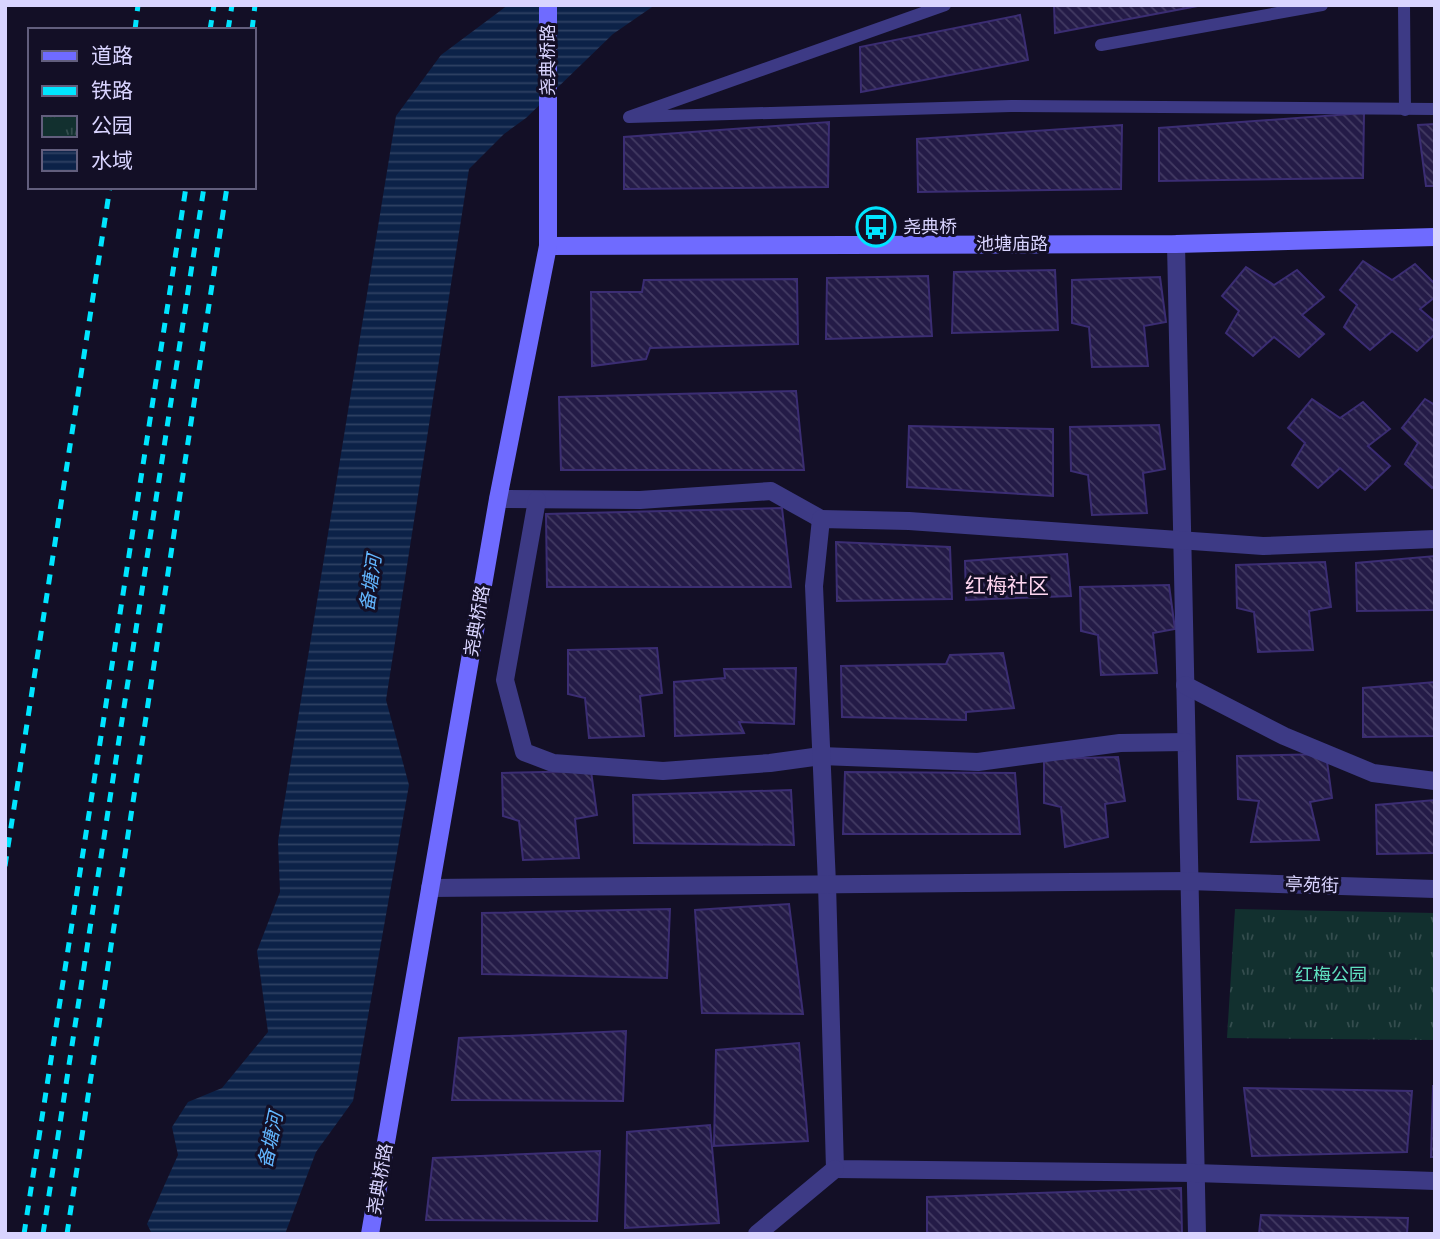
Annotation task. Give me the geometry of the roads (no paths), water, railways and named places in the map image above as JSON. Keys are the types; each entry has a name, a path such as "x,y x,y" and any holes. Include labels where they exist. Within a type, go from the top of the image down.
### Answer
{"street":[{"name":"尧典桥路","path":"370,1234 498,499 548,246 548,5"},
{"name":"池塘庙路","path":"548,246 1176,244 1435,237"},
{"path":"1176,244 1197,1234"},
{"path":"498,499 640,500 771,491 821,519 909,521 1263,546 1435,539"},
{"path":"537,500 505,680 524,752 553,763 663,771 771,763 821,756 978,761 1120,743 1186,742"},
{"path":"821,519 814,586 827,884 835,1170"},
{"path":"1185,685 1284,736 1373,773 1435,781"},
{"name":"亭苑街","path":"430,888 1188,881 1435,889"},
{"path":"757,1234 835,1170 1195,1173 1435,1181"}],"lane":[{"path":"945,5 629,117 1011,106 1435,110"},
{"path":"1101,46 1322,5"},
{"path":"1404,5 1405,110"}],"water":[{"name":"备塘河","path":"508,5 655,5 613,34 469,169 386,700 409,785 353,1101 316,1152 285,1234 152,1234 147,1224 178,1155 172,1127 188,1102 222,1088 268,1032 257,951 280,892 278,841 396,116 441,55"}],"railway":[{"path":"135,28 138,5"},
{"path":"210,28 214,5"},
{"path":"228,28 232,5"},
{"path":"252,28 255,5"},
{"path":"5,866 110,189"},
{"path":"24,1234 186,189"},
{"path":"43,1234 204,189"},
{"path":"67,1234 227,189"}],"place":[{"name":"尧典桥","path":"876,227"}],"district":[{"name":"红梅社区","path":"1007,586"}],"park label":[{"name":"红梅公园","path":"1331,975"}]}
